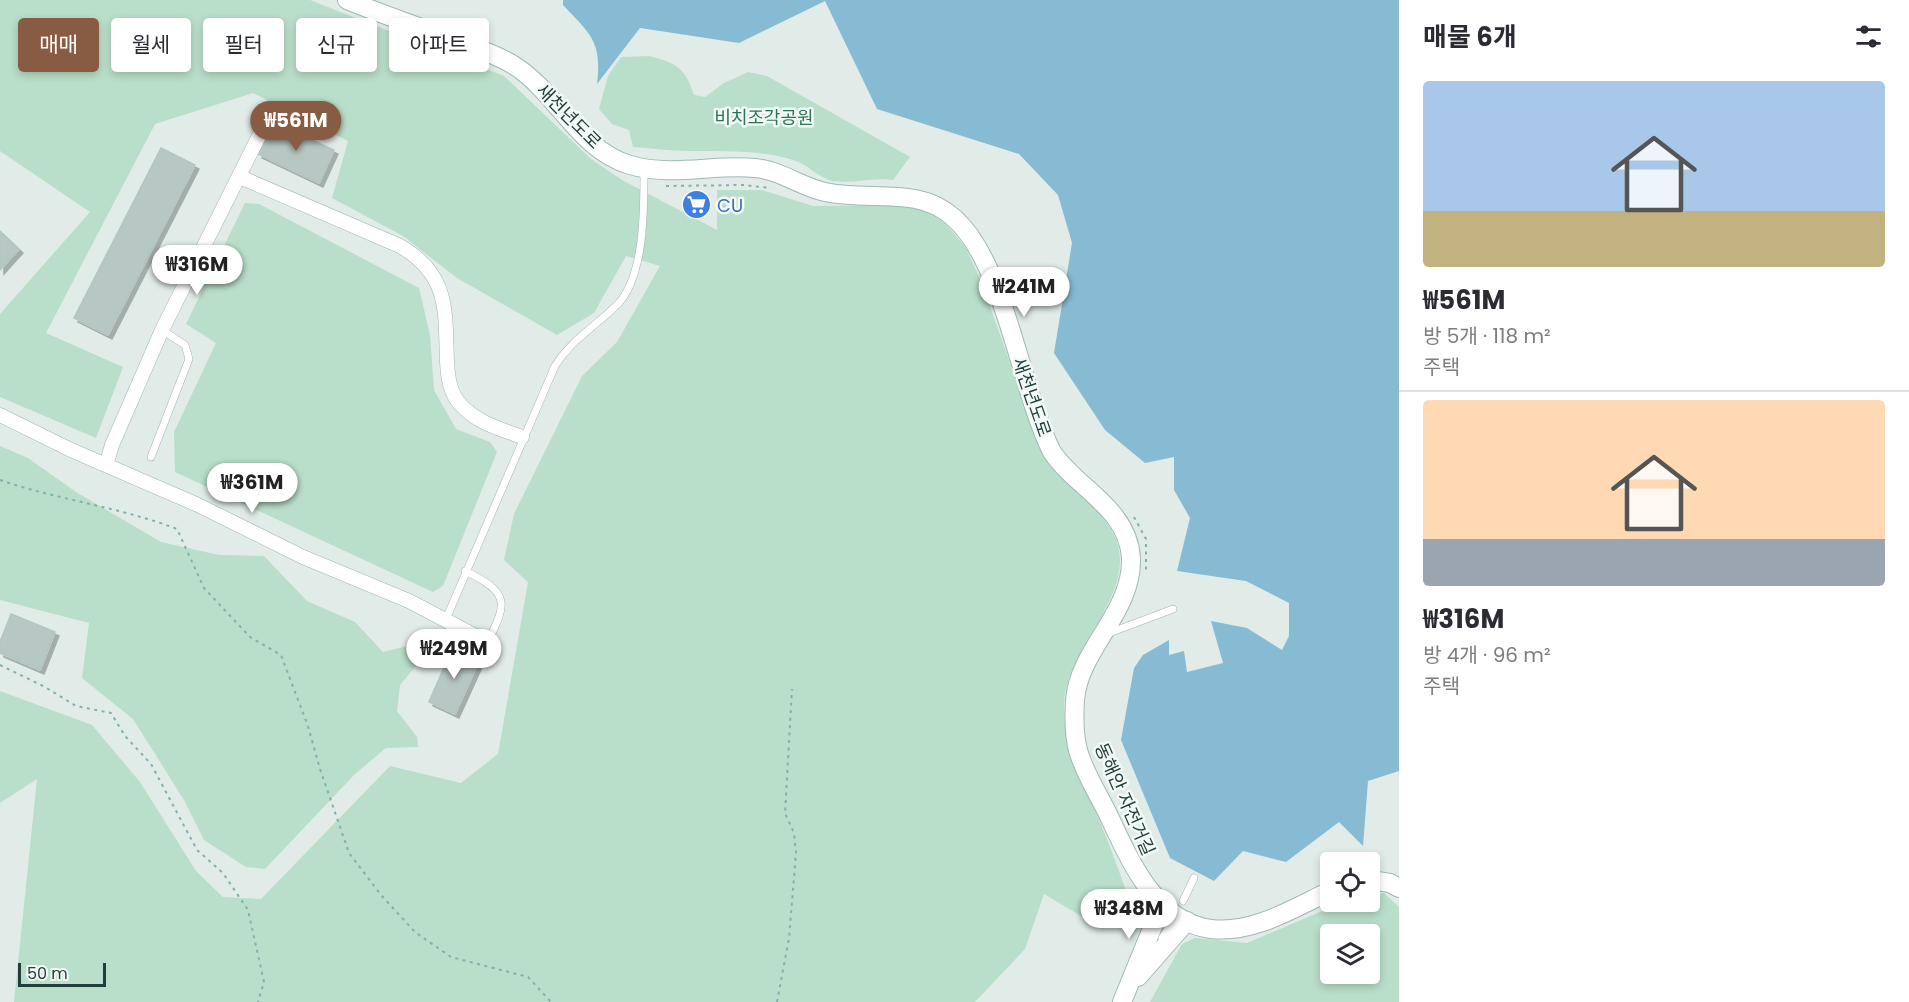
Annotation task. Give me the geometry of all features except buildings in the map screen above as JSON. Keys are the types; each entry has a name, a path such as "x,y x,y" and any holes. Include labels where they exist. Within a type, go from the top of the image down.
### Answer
{"street":[{"name":"새천년도로","path":"347,0 481,50 515,66 540,88 585,138 644,176 758,168 828,193 909,197 924,200 941,207 964,228 991,277 1052,452 1069,473 1110,508 1125,532 1131,559 1126,589 1078,683 1075,700 1077,748 1127,857 1179,923 1209,929 1240,927 1276,916 1320,896"},
{"path":"106,465 112,445 162,330 267,120"},
{"path":"240,177 399,246 420,259 437,280 445,308 448,377 454,395 475,418 522,437"},
{"path":"0,415 198,505 303,557 446,618 485,648"},
{"path":"1380,882 1390,883 1399,888"},
{"path":"1126,995 1162,904"},
{"path":"1126,995 1179,923"}],"lane":[{"path":"446,618 522,437 563,353 618,303 629,288 639,244 644,176"},
{"path":"151,457 189,360 185,345 162,330"},
{"path":"465,571 490,583 500,596 500,611 485,648"},
{"path":"1104,634 1173,609"},
{"path":"1183,901 1194,878"}],"path":[{"path":"644,176 680,188 743,184 779,191"},
{"path":"0,480 29,490 139,515 177,529 204,588 250,638 281,655 308,726 349,853 381,895 415,932 451,957 528,977 551,1002"},
{"path":"1129,510 1146,539 1148,552 1145,575"},
{"path":"0,665 45,687 76,706 111,713 126,736 151,764 197,850 223,873 248,910 264,982 258,1002"},
{"path":"777,1002 789,938 796,853 794,833 785,813 792,689"}],"green space":[{"path":"0,0 310,0 356,18 296,18 296,72 377,72 377,26 389,31 389,72 489,72 489,70 504,76 591,159 622,180 717,230 717,190 762,190 813,206 896,205 922,209 945,223 966,248 981,281 1042,453 1105,520 1112,531 1119,553 1119,574 1112,596 1077,661 1068,682 1064,704 1070,748 1107,838 1130,902 1103,929 1044,894 1025,949 975,1002 14,1002 37,779 0,803 0,691 92,725 140,782 196,871 223,897 261,899 390,766 461,783 498,754 528,582 504,560 514,514 582,376 617,342 660,266 626,256 594,313 557,335 457,278 403,236 332,198 348,141 253,93 155,124 46,333 123,367 96,438 0,397 0,314 90,212 0,151"},
{"name":"비치조각공원","path":"649,56 673,64 683,72 694,95 705,97 724,83 748,72 767,76 910,157 893,180 840,182 823,177 798,162 780,156 633,147 629,130 612,124 599,109 608,76 621,57"},
{"path":"245,203 259,204 419,288 430,335 434,390 456,429 490,442 497,452 443,586 433,592 175,472 174,432 216,343 186,324"},
{"path":"0,446 28,458 76,492 161,542 219,555 264,556 307,601 355,622 383,652 420,643 425,655 400,685 397,711 417,737 418,747 386,748 355,774 265,869 246,867 204,840 184,800 133,719 82,678 89,623 0,600"},
{"path":"1384,893 1399,907 1399,1002 1150,1002 1182,944 1195,938 1247,943 1320,912 1380,912 1380,894"}],"water":[{"path":"563,0 1399,0 1399,771 1368,781 1363,846 1339,822 1286,862 1243,851 1214,881 1170,858 1121,740 1134,668 1143,655 1169,640 1169,655 1184,651 1187,672 1223,663 1211,621 1247,628 1282,650 1289,636 1289,603 1246,581 1177,571 1190,518 1174,490 1174,457 1145,463 1105,430 1054,353 1072,243 1058,195 1019,154 877,109 825,1 739,43 640,28 597,84 596,48 581,24 563,5"}],"place":[{"name":"CU","path":"696,205"}]}
